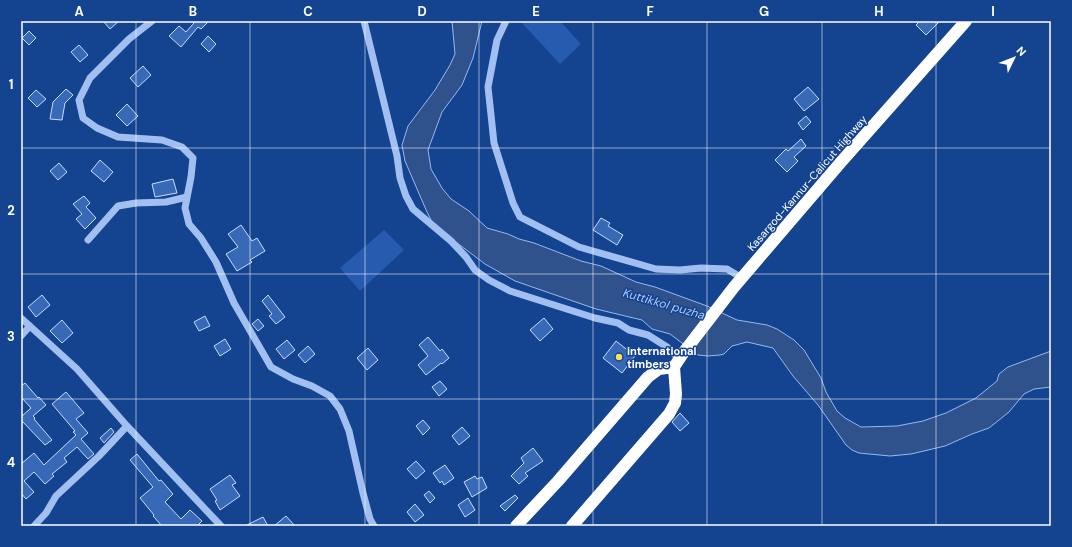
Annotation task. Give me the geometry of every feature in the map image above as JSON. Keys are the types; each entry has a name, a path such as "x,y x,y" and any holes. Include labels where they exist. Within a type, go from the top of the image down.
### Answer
{"highway":[{"name":"Kasargod-Kannur-Calicut Highway","path":"679,359 738,283 841,162 966,21"},
{"path":"516,526 558,481 648,377 659,369 679,359"},
{"path":"572,526 669,414 675,403 679,359"}],"street":[{"path":"152,21 129,40 90,78 79,100 83,118 97,128 118,137 162,140 182,147 193,158 185,208 189,224 201,238 216,262 234,303 271,367 330,396 340,409 349,431 363,493 370,519 374,526"},
{"path":"364,21 397,156 400,178 406,196 413,209 451,241 466,257 475,270 489,280 510,291 595,318 618,323 630,330 648,335 668,347 679,359"},
{"path":"506,21 497,40 488,87 494,144 513,204 520,216 580,247 656,269 727,269 738,283"},
{"path":"88,240 118,206 136,203 166,202 187,197"},
{"path":"21,318 77,369 127,426 221,526"},
{"path":"21,336 30,326"},
{"path":"34,526 46,513 56,496 99,456 127,426"}],"shaded area":[{"path":"520,21 560,21 581,44 560,64"},
{"path":"384,230 404,250 360,291 340,268"}],"water":[{"name":"Kuttikkol puzha","path":"452,21 482,21 473,58 462,85 442,112 428,150 431,169 442,188 451,199 469,211 487,228 534,243 581,261 601,266 636,282 655,287 707,306 737,320 767,325 777,329 794,340 804,350 821,378 826,392 837,411 845,418 861,427 897,426 923,421 946,413 976,398 997,381 999,374 1008,367 1051,351 1051,387 1034,389 1024,394 1009,412 989,428 945,446 911,454 890,456 859,453 846,445 818,405 793,376 773,348 747,342 732,346 724,354 708,356 698,355 670,334 652,329 642,320 596,309 515,281 485,264 440,230 432,222 405,161 402,145 408,126 435,90 455,54"}],"building":[{"path":"103,21 119,21 110,29"},
{"path":"192,21 209,21 201,29 198,27 181,47 169,36 179,26 186,32 194,23"},
{"path":"920,21 940,21 926,35 916,25"},
{"path":"29,31 36,38 29,45 22,38"},
{"path":"208,36 216,44 209,52 201,44"},
{"path":"79,45 88,55 80,62 71,52"},
{"path":"143,66 151,75 138,87 130,78"},
{"path":"808,87 819,99 804,111 794,99"},
{"path":"66,89 73,95 65,103 62,120 50,119 53,102"},
{"path":"36,90 46,99 37,107 28,98"},
{"path":"127,104 138,116 127,126 116,115"},
{"path":"806,116 811,122 803,130 798,123"},
{"path":"801,139 806,146 794,157 798,161 787,172 775,160 786,149 788,151"},
{"path":"100,160 113,172 104,182 91,171"},
{"path":"59,163 67,172 58,180 50,171"},
{"path":"173,179 177,193 155,197 152,184"},
{"path":"84,196 90,203 86,207 96,218 85,229 76,219 82,214 73,204"},
{"path":"601,218 610,223 608,226 623,235 617,245 593,230"},
{"path":"241,225 252,241 257,238 265,251 250,260 252,262 237,271 226,254 238,247 228,234"},
{"path":"42,295 50,305 36,317 28,307"},
{"path":"268,295 285,317 276,324 269,316 272,314 262,301"},
{"path":"205,316 210,326 199,331 194,322"},
{"path":"544,318 553,329 540,341 530,330"},
{"path":"258,319 264,326 258,331 252,324"},
{"path":"62,320 73,333 62,343 50,331"},
{"path":"428,337 440,351 442,349 449,358 426,375 418,365 428,356 419,345"},
{"path":"225,339 231,349 220,356 214,346"},
{"path":"287,340 295,350 284,359 276,349"},
{"name":"international timbers","path":"616,341 635,356 622,373 603,358"},
{"path":"308,346 315,354 305,363 298,355"},
{"path":"368,348 378,360 367,370 357,358"},
{"path":"440,381 447,389 439,396 432,387"},
{"path":"25,383 46,405 33,416 52,440 45,445 21,420 21,417 31,408 21,397 21,386"},
{"path":"66,392 84,413 76,419 88,433 81,439 94,454 88,459 77,447 64,458 67,462 52,474 54,476 45,484 34,472 24,481 34,492 26,499 21,493 21,464 34,453 44,465 76,435 73,432 75,431 52,404"},
{"path":"680,413 689,423 680,431 672,422"},
{"path":"423,420 430,428 423,435 416,426"},
{"path":"462,427 470,436 459,445 452,436"},
{"path":"111,428 114,432 104,443 100,438"},
{"path":"533,448 543,461 525,473 528,476 519,484 511,476 524,463 521,458"},
{"path":"137,454 159,481 161,480 173,494 165,502 181,519 190,510 202,521 197,526 162,526 153,516 154,515 140,498 153,487 130,460"},
{"path":"416,461 425,471 416,479 407,469"},
{"path":"445,465 454,478 444,485 442,481 440,483 433,473"},
{"path":"230,475 236,483 232,485 240,496 220,510 215,501 217,500 210,489"},
{"path":"475,476 477,479 482,477 487,488 472,497 464,482"},
{"path":"429,491 435,498 430,503 424,495"},
{"path":"515,495 518,498 505,511 500,506"},
{"path":"468,498 475,510 465,517 458,505"},
{"path":"415,504 424,515 415,522 407,512"},
{"path":"286,516 295,526 274,526"},
{"path":"263,517 268,526 245,526"}],"place":[{"name":"international timbers","path":"619,357"}]}
